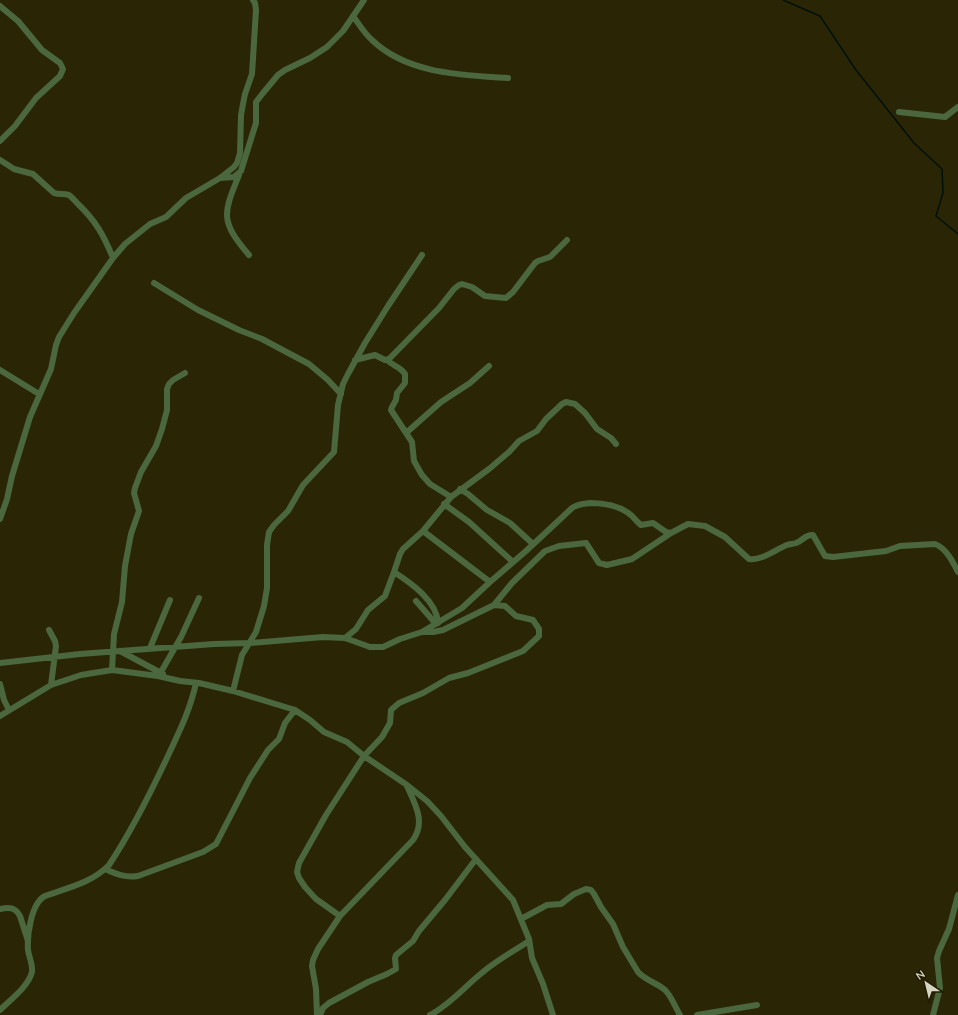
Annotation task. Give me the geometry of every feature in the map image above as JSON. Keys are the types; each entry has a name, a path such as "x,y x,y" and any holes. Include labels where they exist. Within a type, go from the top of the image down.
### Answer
{"street":[{"path":"0,519 7,499 14,466 30,417 51,369 56,345 74,313 113,258 125,244 146,226 161,220 186,198 220,178 234,167 239,158 241,116 245,94 252,74 256,10 253,0"},
{"path":"249,255 233,234 227,222 226,214 227,205 243,167 255,131 257,117 255,106 258,99 285,70 310,58 326,47 343,31 364,0"},
{"path":"0,6 18,21 42,50 60,63 63,69 60,76 36,98 15,126 0,141"},
{"path":"353,16 371,40 396,57 415,65 463,75 508,78"},
{"path":"899,112 945,116 958,107"},
{"path":"0,160 14,169 33,174 54,193 68,194 85,210 96,224 106,240 113,258"},
{"path":"220,178 239,175"},
{"path":"387,360 394,355 420,325 439,308 456,286 462,284 472,287 485,296 506,298 513,292 535,263 550,257 568,240"},
{"path":"233,690 242,655 256,632 260,620 267,588 267,545 269,532 288,511 303,485 331,457 334,452 340,394 348,374 388,306 422,256"},
{"path":"154,283 198,310 268,342 309,364 328,380 340,394"},
{"path":"355,360 375,355 387,360 404,371 406,376 405,383 397,393 396,400 391,410 412,442 414,461 422,475 430,484 451,497"},
{"path":"406,433 440,402 470,383 489,366"},
{"path":"0,370 39,394"},
{"path":"112,670 115,626 122,602 125,566 131,534 139,511 134,488 156,446 162,429 167,410 167,389 169,384 185,373"},
{"path":"345,638 356,629 368,610 385,596 400,554 423,531 444,504 460,489 489,469 509,452 518,441 537,431 551,414 562,404 566,402 575,404 594,425 611,438 616,444"},
{"path":"460,489 487,510 510,523 533,544"},
{"path":"0,663 55,656 150,648 250,643 323,637 345,638 378,647 422,632 462,608 574,506 587,503 607,503 630,514 641,525 653,523 666,532 671,533"},
{"path":"444,504 469,522 513,562"},
{"path":"494,606 512,583 545,551 551,548 566,545 586,544 599,563 608,565 632,559 671,533 688,524 705,526 725,536 747,558 752,560 780,549 788,544 796,543 810,534 815,537 825,556 833,557 879,552 900,546 935,544 939,546 948,556 958,572"},
{"path":"423,531 490,582"},
{"path":"394,572 411,582 424,595 436,614 437,623"},
{"path":"161,672 176,647 199,598"},
{"path":"150,648 170,600"},
{"path":"416,601 437,623"},
{"path":"340,916 316,899 305,887 297,872 300,863 326,815 364,756 384,734 390,723 392,710 399,703 423,693 449,678 468,673 500,659 516,654 530,646 540,636 539,629 533,620 516,616 505,606 494,606 443,630 422,632"},
{"path":"49,630 55,641 55,656 51,685"},
{"path":"120,651 161,672 173,680"},
{"path":"0,716 51,685 81,675 112,670 158,676 233,690 295,710 324,732 347,742 427,801 437,811 462,844 514,900 529,941 532,958 543,984 553,1015"},
{"path":"0,1010 19,991 30,976 32,970 28,942 32,915 36,905 40,899 80,884 105,869 113,858 128,834 160,772 186,717 192,702 196,683"},
{"path":"0,684 4,700 9,710"},
{"path":"105,869 122,876 138,876 197,854 216,844 250,778 268,750 279,739 285,723 295,710"},
{"path":"318,1015 312,966 318,949 340,916 416,836 419,825 417,810 407,786"},
{"path":"318,1015 329,1003 363,984 396,969 396,955 413,941 419,931 476,859"},
{"path":"521,919 547,905 561,904 570,896 581,890 591,890 601,908 614,924 623,946 638,972 641,976 654,982 666,992 680,1015"},
{"path":"933,1015 940,988 939,951 949,929 958,895"},
{"path":"0,909 11,908 18,912 28,942"},
{"path":"430,1015 444,1007 485,970 529,941"},
{"path":"697,1015 757,1006"}],"waterway":[{"path":"783,0 820,16 856,70 914,143 942,169 943,193 936,216 958,234"}]}
